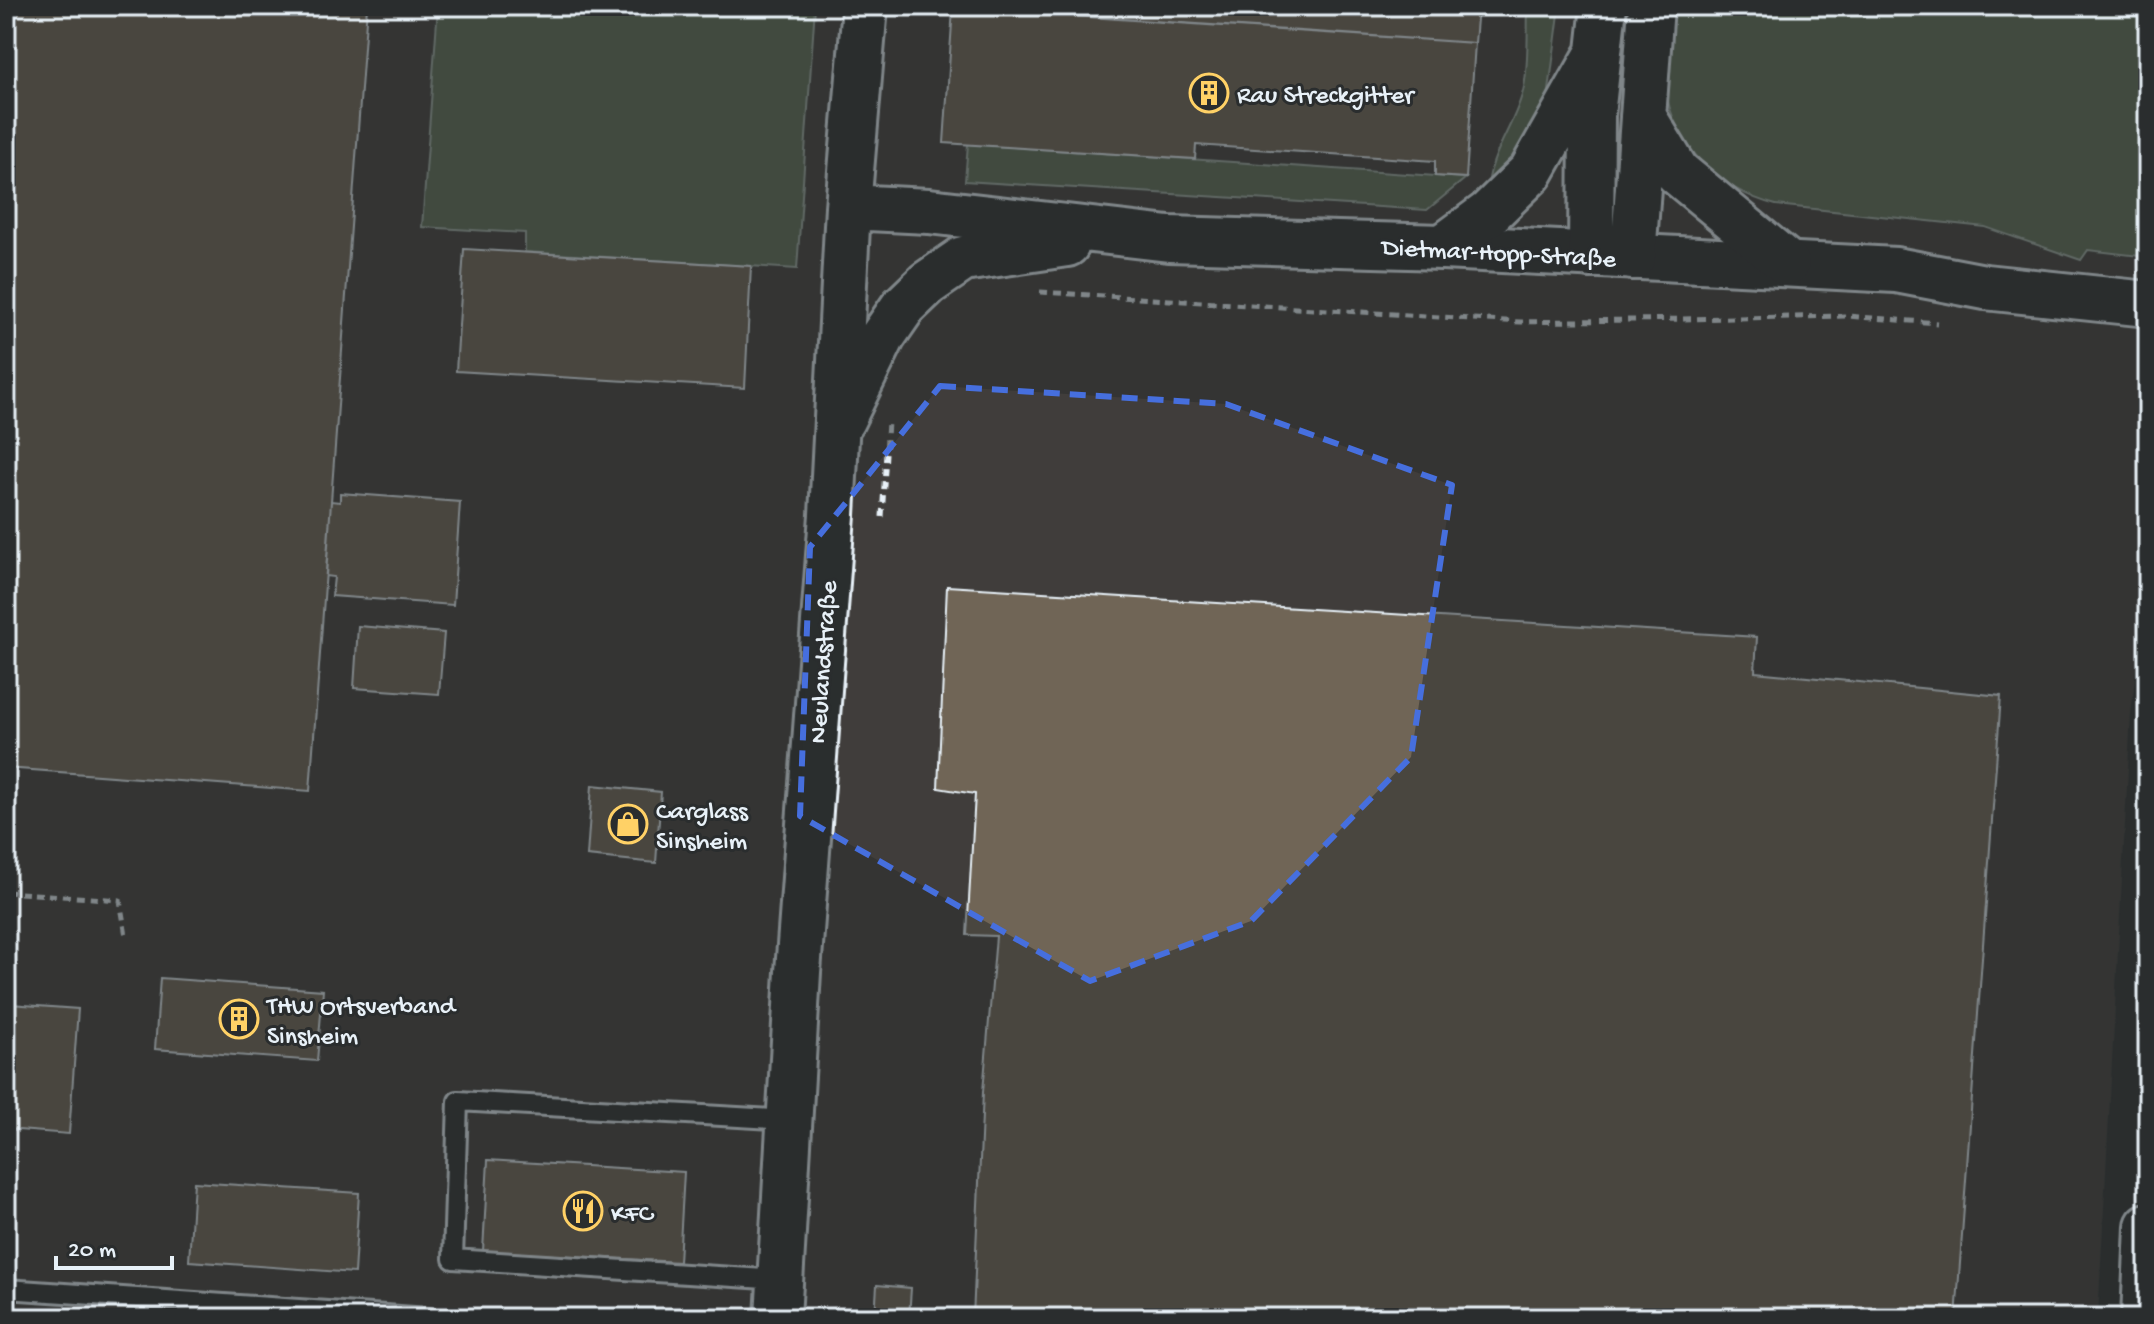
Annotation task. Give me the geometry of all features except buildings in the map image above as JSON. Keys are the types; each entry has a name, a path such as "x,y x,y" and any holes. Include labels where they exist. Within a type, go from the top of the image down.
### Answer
{"main road":[{"name":"Neulandstraße","path":"779,1299 848,207 865,6"},
{"path":"1604,6 1592,115 1612,256"},
{"path":"1612,256 1643,116 1651,6"},
{"path":"1443,247 1489,213 1531,172 1599,52"},
{"path":"1643,116 1677,172 1787,263"},
{"name":"Dietmar-Hopp-Straße","path":"848,207 929,211 1169,239 1443,247 1896,270 1985,287 2148,304"},
{"path":"835,433 872,364 883,336 903,307 928,283 963,259 1050,244 1169,239"},
{"path":"2144,1318 2148,1226"}],"lane":[{"path":"779,1299 453,1259 458,1101 790,1120"},
{"path":"6,1289 429,1318"}],"path":[{"path":"1038,292 1521,322 1847,316 1943,323"},
{"path":"882,517 889,413"},
{"path":"6,892 120,900 126,936"}],"highlighted area":[{"path":"940,386 1226,404 1452,485 1411,757 1251,921 1090,981 800,816 810,547"}],"shaded area":[{"path":"6,6 2148,6 2148,564 2131,714 2098,1318 6,1318"}],"green space":[{"path":"438,6 815,6 797,269 525,252 525,233 422,227"},
{"path":"1528,6 1560,6 1547,106 1523,156 1488,192 1492,165 1524,87"},
{"path":"1669,6 2148,6 2148,257 2088,250 2081,260 1985,227 1776,205 1736,189 1702,163 1678,129 1670,109 1664,77"},
{"path":"968,144 1466,178 1427,210 965,181"}],"place":[{"name":"Rau Streckgitter","path":"1209,93"},
{"name":"Carglass Sinsheim","path":"628,824"},
{"name":"THW Ortsverband Sinsheim","path":"239,1019"},
{"name":"KFC","path":"583,1211"}]}
